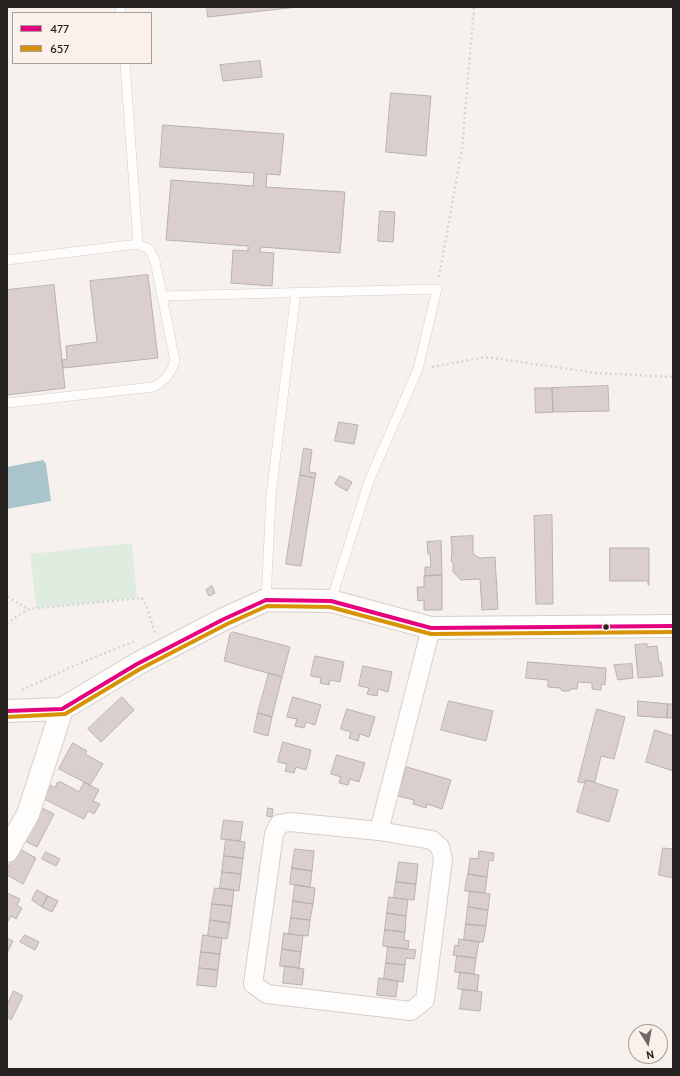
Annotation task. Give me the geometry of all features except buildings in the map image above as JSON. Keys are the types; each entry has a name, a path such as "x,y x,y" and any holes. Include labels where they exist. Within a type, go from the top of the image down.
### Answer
{"street":[{"path":"7,711 62,709 138,664 224,619 266,600 331,601 431,628 673,626"},
{"path":"379,831 431,628"},
{"path":"7,851 28,814 62,709"},
{"path":"290,822 379,831 432,840 440,847 443,859 425,1000 411,1011 267,994 253,984 274,834 279,824 290,822"}],"lane":[{"path":"125,64 138,244"},
{"path":"7,260 138,244 149,249 155,261 175,361 171,372 164,381 153,387 7,403"},
{"path":"162,296 437,289 418,369 369,481 331,601"},
{"path":"266,600 271,495 296,292"}],"path":[{"path":"437,289 462,149 474,7"},
{"path":"418,369 485,357 597,374 673,377"},
{"path":"7,596 30,609"},
{"path":"7,624 17,616 30,609 142,598 147,607 155,633"}],"green space":[{"path":"132,543 137,598 36,608 30,554"}],"water":[{"path":"43,460 46,464 51,501 7,509 7,467"}],"transit line":[{"name":"477","path":"7,711 62,709 137,664 224,619 266,600 331,601 431,628 673,626"},
{"name":"657","path":"7,717 65,714 140,669 227,624 267,606 330,607 431,634 673,632"}]}
